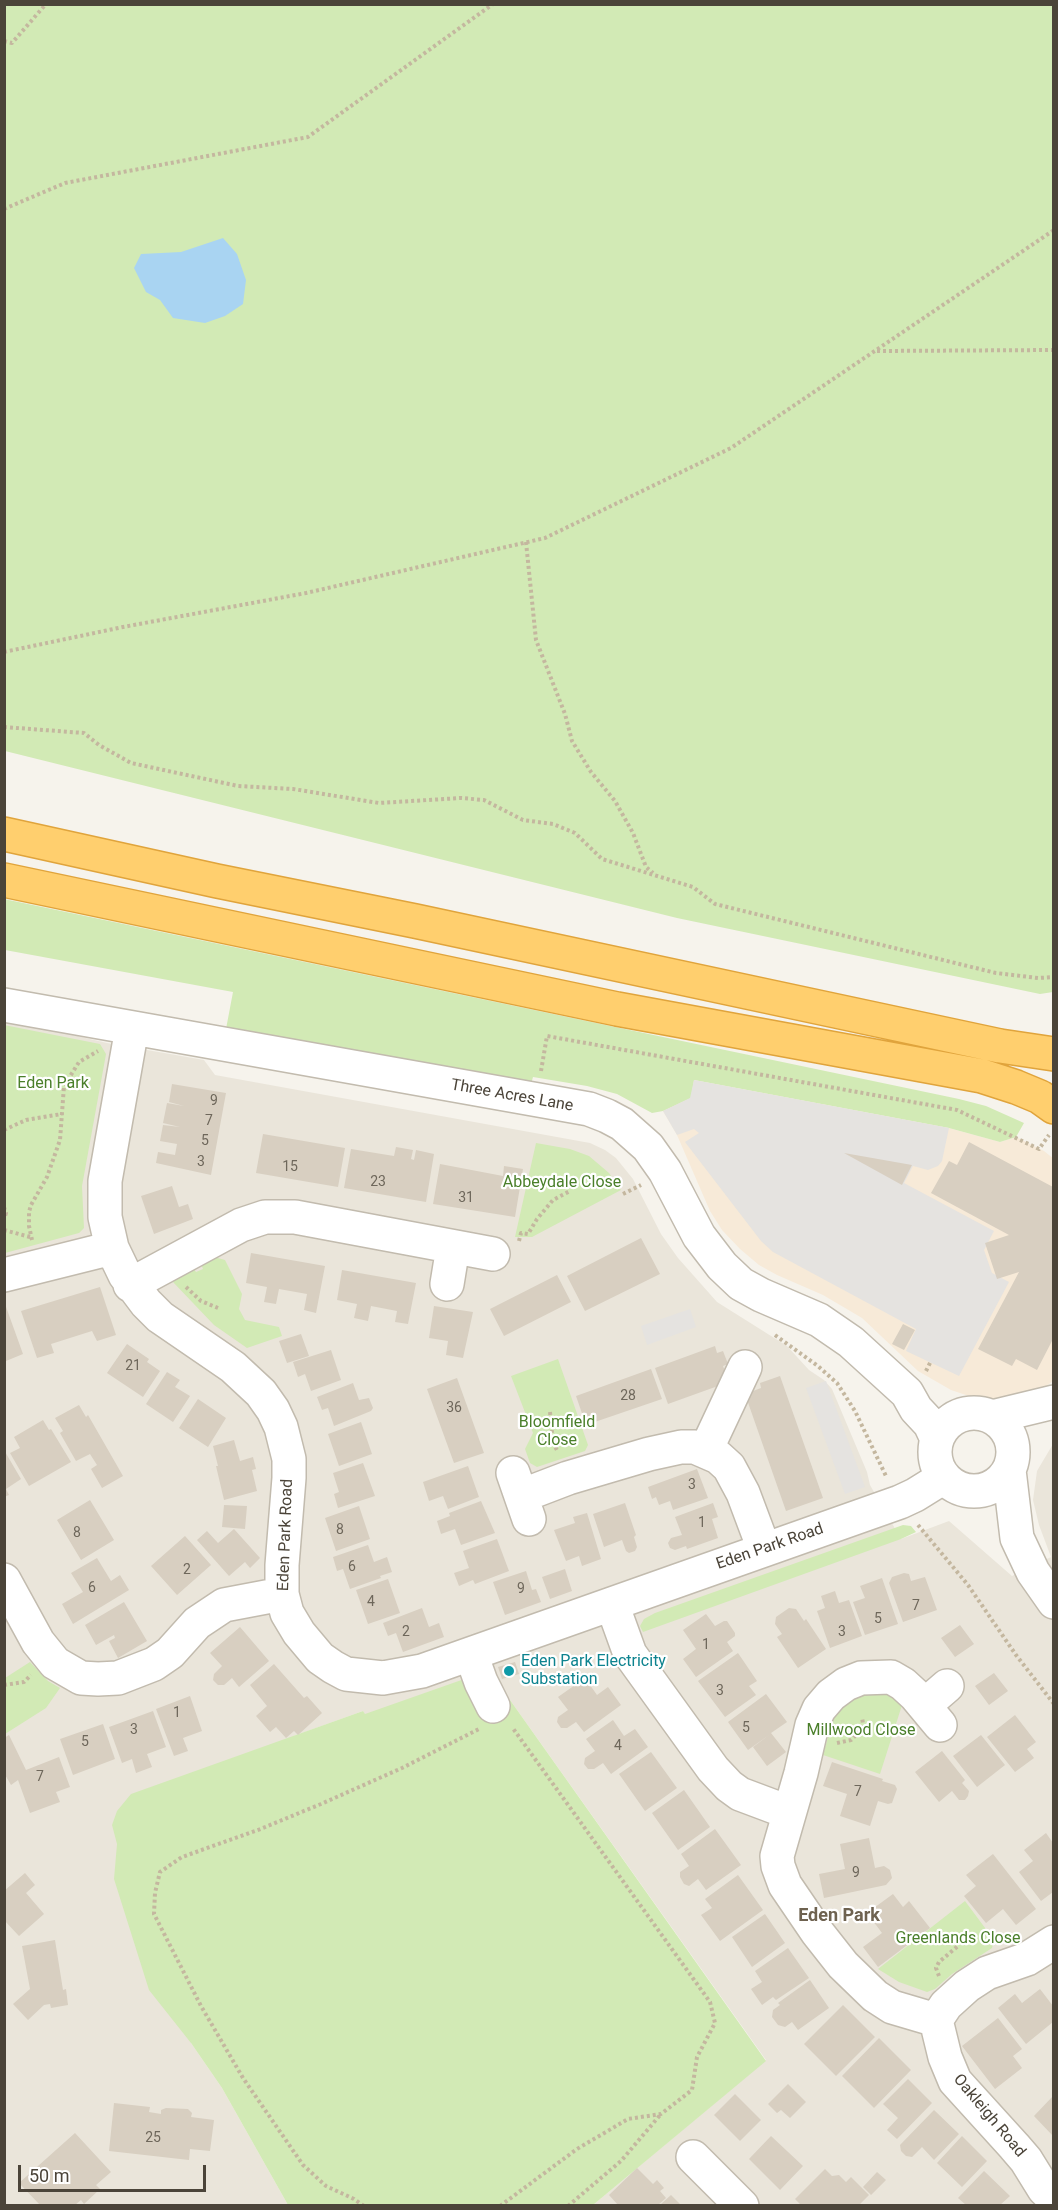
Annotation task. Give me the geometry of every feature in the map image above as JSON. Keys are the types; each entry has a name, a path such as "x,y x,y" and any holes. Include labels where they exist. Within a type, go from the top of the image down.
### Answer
{"highway":[{"path":"4,834 1000,1046 1053,1054"},
{"path":"4,880 617,1009 982,1077 1040,1097 1051,1120"}],"street":[{"name":"Three Acres Lane","path":"4,1005 589,1109 607,1116 622,1124 648,1147 665,1171 699,1236 722,1266 741,1284 838,1331 907,1393 938,1439"},
{"name":"Eden Park Road","path":"132,1029 105,1181 105,1217 111,1248 130,1285 160,1317 221,1358 243,1376 273,1410 281,1426 289,1459 282,1594 288,1613 300,1633 320,1658 346,1674 382,1678 401,1676 471,1654 900,1502 944,1477"},
{"path":"130,1285 241,1225 265,1216 295,1217 453,1247 506,1248"},
{"path":"447,1284 453,1247"},
{"path":"4,1275 111,1248"},
{"path":"706,1450 745,1366"},
{"name":"Three Acres Lane","path":"907,1393 929,1395 947,1406 981,1415"},
{"path":"1053,1402 950,1422 942,1430 938,1439 935,1456 938,1467 953,1485 964,1490 976,1491 995,1485 1053,1412"},
{"path":"981,1415 1001,1424 1012,1444 1011,1463 1017,1538"},
{"path":"521,1496 568,1478 666,1449 695,1447 718,1457 729,1467 737,1480 764,1549"},
{"path":"976,1491 1017,1538 1033,1572 1053,1602"},
{"path":"4,1580 38,1642 55,1663 81,1678 99,1679 118,1678 154,1664 170,1653 197,1623 224,1605 282,1594"},
{"path":"612,1604 630,1654 713,1769 740,1794 788,1812"},
{"path":"471,1654 496,1719"},
{"path":"938,1706 891,1677 861,1678 846,1684 831,1695 819,1709 812,1725 777,1856 785,1885 843,1965 875,1995 892,2007 936,2020 946,2006 987,1973 1027,1959 1053,1941"},
{"name":"Oakleigh Road","path":"936,2020 942,2048 955,2080 1026,2160 1053,2199"},
{"path":"693,2156 742,2205"}],"path":[{"path":"4,40 12,43 46,4"},
{"path":"4,209 65,183 308,137 494,4"},
{"path":"4,652 306,593 544,538 731,448 1053,230"},
{"path":"876,351 1053,350"},
{"path":"526,542 536,640 565,714 572,741 591,772 615,801 633,833 646,867 655,875"},
{"path":"4,727 84,733 99,746 131,763 238,786 293,789 379,802 461,798 484,800 523,820 553,825 575,832 603,859 693,888 715,903 996,973 1038,978 1053,977"},
{"path":"539,1081 547,1036 957,1110 1040,1149 1051,1120"},
{"path":"34,1246 29,1212 53,1164 60,1140 63,1092 70,1074 79,1062 103,1049"},
{"path":"4,1130 26,1120 62,1114"},
{"path":"635,1177 645,1193"},
{"path":"623,1194 649,1181"},
{"path":"506,1248 521,1233 528,1234 552,1200 570,1191"},
{"path":"4,1207 6,1213 4,1219"},
{"path":"4,1230 31,1237"},
{"path":"185,1280 191,1293 201,1301 218,1308"},
{"path":"773,1334 811,1360 837,1383 855,1411 889,1482"},
{"path":"550,1412 553,1443 568,1478"},
{"path":"917,1523 968,1585 1053,1704"},
{"path":"4,1685 24,1682 35,1672 39,1676"},
{"path":"364,2205 327,2186 303,2165 243,2078 201,2006 154,1914 155,1893 160,1872 182,1857 258,1830 321,1804 460,1740 496,1719 710,2002 715,2024 697,2057 692,2090 661,2114 621,2161 567,2205"},
{"path":"944,1982 936,1973 936,1968 945,1955 958,1946"},
{"path":"500,2205 577,2149 628,2119 661,2114"}],"shaded area":[{"path":"5,1019 107,1043 204,1060 215,1075 590,1143 605,1150 616,1158 633,1179 661,1234 678,1258 717,1302 787,1346 809,1370 824,1380 832,1389 867,1472 870,1485 901,1539 949,1521 1012,1576 1051,1557 1039,1525 1033,1500 1037,1471 1053,1444 1053,2205 593,2205 766,2060 510,1700 485,1710 365,1715 363,1711 294,1736 191,2043 222,2088 288,2205 5,2206"},
{"path":"694,1080 949,1128 1000,1142 1016,1137 1044,1151 1054,1159 1053,1381 1041,1390 1001,1401 975,1398 951,1390 918,1371 862,1318 823,1295 759,1265 722,1230 710,1211 677,1135 663,1111"},
{"path":"694,1080 949,1128 942,1161 938,1166 928,1170 913,1166 904,1183 994,1231 984,1250 992,1273 1009,1282 959,1376 906,1351 916,1329 773,1252 761,1241 685,1142 699,1133 694,1129 677,1135 663,1111 690,1098"},
{"path":"690,1309 696,1327 647,1345 641,1326"},
{"path":"826,1381 865,1487 845,1494 806,1388"}],"green space":[{"path":"5,5 1053,5 1053,992 1040,994 677,918 5,751"},
{"path":"4,899 959,1099 986,1106 1024,1123 1016,1137 1000,1142 949,1128 694,1080 691,1098 663,1111 652,1113 617,1094 587,1086 533,1077 531,1084 226,1029 233,992 5,950"},
{"name":"Eden Park","path":"4,1025 100,1044 106,1054 82,1186 84,1228 79,1233 5,1253"},
{"name":"Abbeydale Close","path":"536,1143 570,1149 589,1156 609,1173 621,1190 532,1237 515,1237"},
{"path":"214,1257 225,1260 242,1294 239,1309 245,1320 279,1327 282,1336 247,1348 214,1325 173,1282 193,1268 196,1272 203,1269 201,1264"},
{"name":"Bloomfield Close","path":"558,1359 588,1445 585,1451 537,1467 530,1463 525,1449 533,1433 511,1376"},
{"path":"903,1525 911,1526 916,1532 643,1632 640,1626 644,1619 655,1613"},
{"path":"30,1662 48,1681 60,1688 46,1708 5,1734 5,1678"},
{"path":"470,1677 487,1709 510,1700 766,2061 593,2205 288,2205 222,2088 191,2043 149,1990 114,1879 117,1844 112,1825 117,1811 131,1794 363,1711 365,1714"},
{"name":"Millwood Close","path":"883,1691 903,1702 880,1774 823,1755 835,1712 851,1696"},
{"name":"Greenlands Close","path":"965,1901 994,1940 992,1948 952,1974 935,1989 927,1992 899,1982 878,1969"}],"water":[{"path":"223,238 237,254 246,280 243,304 225,316 205,323 173,318 160,300 146,292 134,268 141,254 181,252"}],"building":[{"path":"172,1084 226,1093 211,1175 156,1163 158,1152 175,1155 177,1144 160,1141 163,1125 180,1127 163,1123 167,1103 184,1106 169,1102"},
{"path":"263,1134 345,1148 338,1187 256,1173"},
{"path":"969,1142 1053,1187 1053,1339 1037,1370 1016,1359 1012,1366 978,1349 1019,1272 997,1279 985,1243 1009,1235 931,1193 949,1161 957,1165"},
{"path":"396,1147 413,1150 411,1159 414,1160 416,1150 434,1154 426,1202 344,1188 351,1149 394,1156"},
{"path":"844,1153 912,1165 902,1185"},
{"path":"440,1164 503,1176 504,1166 523,1169 515,1217 433,1204"},
{"path":"172,1186 179,1207 188,1204 193,1219 154,1234 141,1196"},
{"path":"641,1238 660,1274 585,1311 567,1276"},
{"path":"251,1253 325,1266 316,1313 304,1310 307,1294 279,1289 276,1304 264,1302 267,1287 246,1283"},
{"path":"342,1270 416,1283 408,1324 395,1322 397,1311 371,1306 368,1321 354,1318 357,1304 337,1300"},
{"path":"557,1275 571,1302 504,1336 490,1309"},
{"path":"100,1287 116,1335 97,1341 92,1331 51,1344 54,1353 37,1358 21,1311"},
{"path":"5,1304 23,1354 6,1361 4,1356"},
{"path":"434,1306 473,1312 463,1358 446,1355 448,1341 429,1338"},
{"path":"903,1324 915,1330 904,1350 892,1344"},
{"path":"301,1334 309,1356 287,1363 279,1341"},
{"path":"127,1344 149,1359 147,1362 160,1371 143,1397 107,1373"},
{"path":"715,1346 717,1353 723,1351 728,1364 723,1366 729,1382 668,1404 655,1368"},
{"path":"331,1350 341,1380 311,1391 305,1374 298,1377 293,1362"},
{"path":"651,1369 662,1399 586,1425 576,1396"},
{"path":"167,1372 180,1380 175,1387 190,1396 173,1422 146,1404"},
{"path":"780,1376 823,1498 786,1511 745,1394 761,1388 760,1383"},
{"path":"457,1378 484,1453 454,1463 427,1389"},
{"path":"353,1383 359,1400 369,1398 373,1408 371,1411 334,1426 328,1408 322,1410 317,1397"},
{"path":"198,1399 226,1418 208,1447 179,1428"},
{"path":"79,1405 86,1417 88,1415 123,1476 102,1488 91,1469 97,1465 90,1454 76,1461 60,1433 63,1431 55,1418"},
{"path":"43,1420 71,1462 29,1486 10,1453 20,1448 14,1437"},
{"path":"361,1422 372,1454 339,1466 328,1434"},
{"path":"234,1440 240,1461 253,1457 256,1469 252,1470 257,1491 224,1500 213,1446"},
{"path":"4,1450 21,1479 6,1489 9,1495 4,1497"},
{"path":"363,1463 375,1496 338,1508 334,1494 339,1492 333,1473"},
{"path":"468,1466 479,1497 448,1509 443,1496 429,1501 423,1482"},
{"path":"697,1469 708,1498 673,1510 670,1501 659,1505 656,1497 652,1499 648,1487"},
{"path":"90,1500 114,1540 81,1560 57,1520"},
{"path":"481,1501 495,1533 461,1545 455,1529 441,1534 437,1521 450,1516 449,1513"},
{"path":"625,1503 636,1535 634,1537 637,1547 635,1551 629,1553 622,1540 604,1547 593,1514"},
{"path":"713,1503 718,1517 712,1519 718,1538 687,1549 686,1546 675,1550 670,1548 668,1543 671,1538 682,1535 675,1517"},
{"path":"224,1505 247,1506 245,1529 222,1527"},
{"path":"359,1506 370,1539 336,1551 325,1518"},
{"path":"587,1513 601,1559 582,1566 579,1556 566,1561 554,1530 575,1523 573,1517"},
{"path":"234,1529 260,1558 250,1568 245,1562 229,1576 197,1540 207,1531 218,1543"},
{"path":"185,1536 211,1565 177,1595 151,1566"},
{"path":"497,1539 509,1571 475,1584 473,1580 459,1586 454,1573 469,1568 463,1551"},
{"path":"368,1545 374,1562 387,1557 392,1572 350,1589 343,1569 337,1571 333,1557"},
{"path":"97,1558 111,1581 120,1575 129,1590 73,1624 62,1604 83,1592 71,1573"},
{"path":"565,1569 572,1591 550,1599 542,1577"},
{"path":"526,1571 532,1590 536,1589 541,1602 505,1615 493,1582"},
{"path":"904,1573 909,1574 911,1581 925,1577 937,1610 903,1622 889,1583 892,1577"},
{"path":"882,1578 898,1624 865,1635 853,1602 865,1598 860,1586"},
{"path":"388,1579 400,1613 368,1624 356,1590"},
{"path":"835,1591 839,1603 849,1600 862,1636 830,1648 817,1611 825,1608 821,1596"},
{"path":"124,1602 147,1641 118,1658 109,1641 115,1638 114,1635 96,1645 85,1625"},
{"path":"422,1608 429,1627 439,1623 444,1637 403,1652 396,1633 388,1636 383,1623"},
{"path":"789,1608 796,1609 804,1621 806,1619 826,1649 798,1668 777,1637 782,1634 775,1624 776,1617"},
{"path":"706,1614 715,1626 727,1621 735,1633 735,1636 727,1642 733,1651 696,1677 683,1659 696,1649 683,1630"},
{"path":"960,1625 974,1644 955,1657 941,1638"},
{"path":"240,1627 269,1661 239,1687 232,1678 224,1685 218,1685 213,1680 214,1674 222,1666 210,1653"},
{"path":"738,1653 757,1681 749,1686 756,1695 725,1717 698,1681"},
{"name":"Eden Park Electricity Substation","path":"515,1662 519,1674 502,1679 498,1667"},
{"path":"274,1664 304,1698 307,1696 322,1713 298,1735 294,1731 286,1738 276,1727 270,1732 256,1716 267,1706 250,1685"},
{"path":"994,1673 1008,1691 989,1705 975,1686"},
{"path":"585,1678 597,1695 608,1687 621,1705 584,1732 576,1722 567,1728 561,1728 557,1722 558,1717 568,1710 558,1697"},
{"path":"766,1694 787,1722 771,1733 786,1752 767,1766 753,1747 769,1735 748,1750 728,1722"},
{"path":"190,1696 202,1731 183,1738 188,1751 174,1756 156,1709"},
{"path":"153,1711 166,1747 147,1754 152,1767 136,1773 132,1759 122,1763 109,1727"},
{"path":"1015,1715 1036,1742 1027,1749 1034,1758 1015,1772 987,1737"},
{"path":"613,1720 624,1736 635,1729 648,1747 611,1774 603,1763 594,1769 588,1769 584,1764 585,1758 595,1751 586,1739"},
{"path":"103,1724 115,1759 73,1775 60,1739"},
{"path":"9,1735 26,1770 59,1757 70,1787 56,1792 60,1802 30,1813 18,1780 11,1785 4,1773 4,1738"},
{"path":"981,1735 1005,1765 977,1787 953,1756"},
{"path":"942,1751 965,1780 962,1783 969,1791 965,1800 959,1800 952,1791 939,1802 915,1772"},
{"path":"651,1752 677,1788 645,1811 619,1774"},
{"path":"832,1762 895,1785 897,1789 892,1803 878,1801 870,1826 840,1816 847,1794 823,1786"},
{"path":"684,1790 710,1827 678,1850 652,1813"},
{"path":"715,1829 741,1865 706,1890 698,1879 689,1886 684,1884 680,1872 689,1866 681,1854"},
{"path":"1046,1833 1053,1843 1053,1892 1041,1901 1019,1872 1033,1861 1024,1850"},
{"path":"869,1838 875,1868 884,1866 890,1870 892,1878 886,1885 824,1898 819,1874 845,1869 840,1844"},
{"path":"993,1854 1036,1909 1016,1925 1003,1909 986,1923 964,1896 976,1886 966,1875"},
{"path":"25,1873 35,1885 26,1893 44,1914 19,1936 4,1920 4,1891"},
{"path":"738,1875 763,1910 720,1941 701,1915 712,1908 705,1899"},
{"path":"893,1894 903,1907 909,1901 930,1928 878,1967 863,1947 882,1933 867,1913"},
{"path":"765,1914 785,1943 752,1967 732,1937"},
{"path":"55,1940 63,1990 66,1989 68,2005 51,2008 50,2004 44,2005 28,2020 13,2004 30,1989 22,1946"},
{"path":"788,1948 809,1978 776,2000 773,1997 762,2005 751,1989 762,1982 755,1971"},
{"path":"810,1980 829,2008 798,2030 792,2022 785,2027 778,2025 772,2017 773,2010 780,2005 778,2003"},
{"path":"1040,1989 1053,2006 1053,2022 1026,2044 998,2008 1015,1994 1022,2003"},
{"path":"843,2005 875,2037 836,2076 804,2044"},
{"path":"998,2018 1022,2049 1013,2056 1022,2068 995,2089 962,2046"},
{"path":"879,2038 911,2070 874,2108 842,2076"},
{"path":"908,2079 932,2103 897,2139 887,2130 898,2118 883,2104"},
{"path":"788,2084 806,2102 790,2118 781,2110 777,2113 768,2104"},
{"path":"735,2094 761,2120 740,2141 714,2115"},
{"path":"1053,2096 1053,2136 1034,2116"},
{"path":"114,2103 150,2107 149,2112 161,2114 161,2110 166,2108 188,2109 192,2113 191,2117 214,2120 210,2151 190,2149 189,2160 109,2151"},
{"path":"934,2110 959,2134 934,2160 922,2147 912,2157 906,2156 901,2151 900,2145"},
{"path":"75,2133 111,2172 96,2185 100,2189 84,2204 81,2200 75,2205 40,2205 19,2183"},
{"path":"771,2136 803,2166 780,2190 749,2159"},
{"path":"962,2136 987,2161 962,2187 937,2163"},
{"path":"637,2168 653,2184 657,2180 664,2188 660,2191 666,2198 658,2205 618,2205 609,2195"},
{"path":"825,2169 832,2176 839,2175 846,2182 851,2177 869,2195 859,2205 801,2205 795,2199"},
{"path":"984,2171 1010,2196 1000,2205 966,2205 958,2198"},
{"path":"877,2172 886,2180 871,2195 863,2187"},
{"path":"671,2195 681,2205 660,2205"}],"place":[{"name":"Eden Park Electricity Substation","path":"509,1671"}],"district":[{"name":"Eden Park","path":"839,1916"}]}
